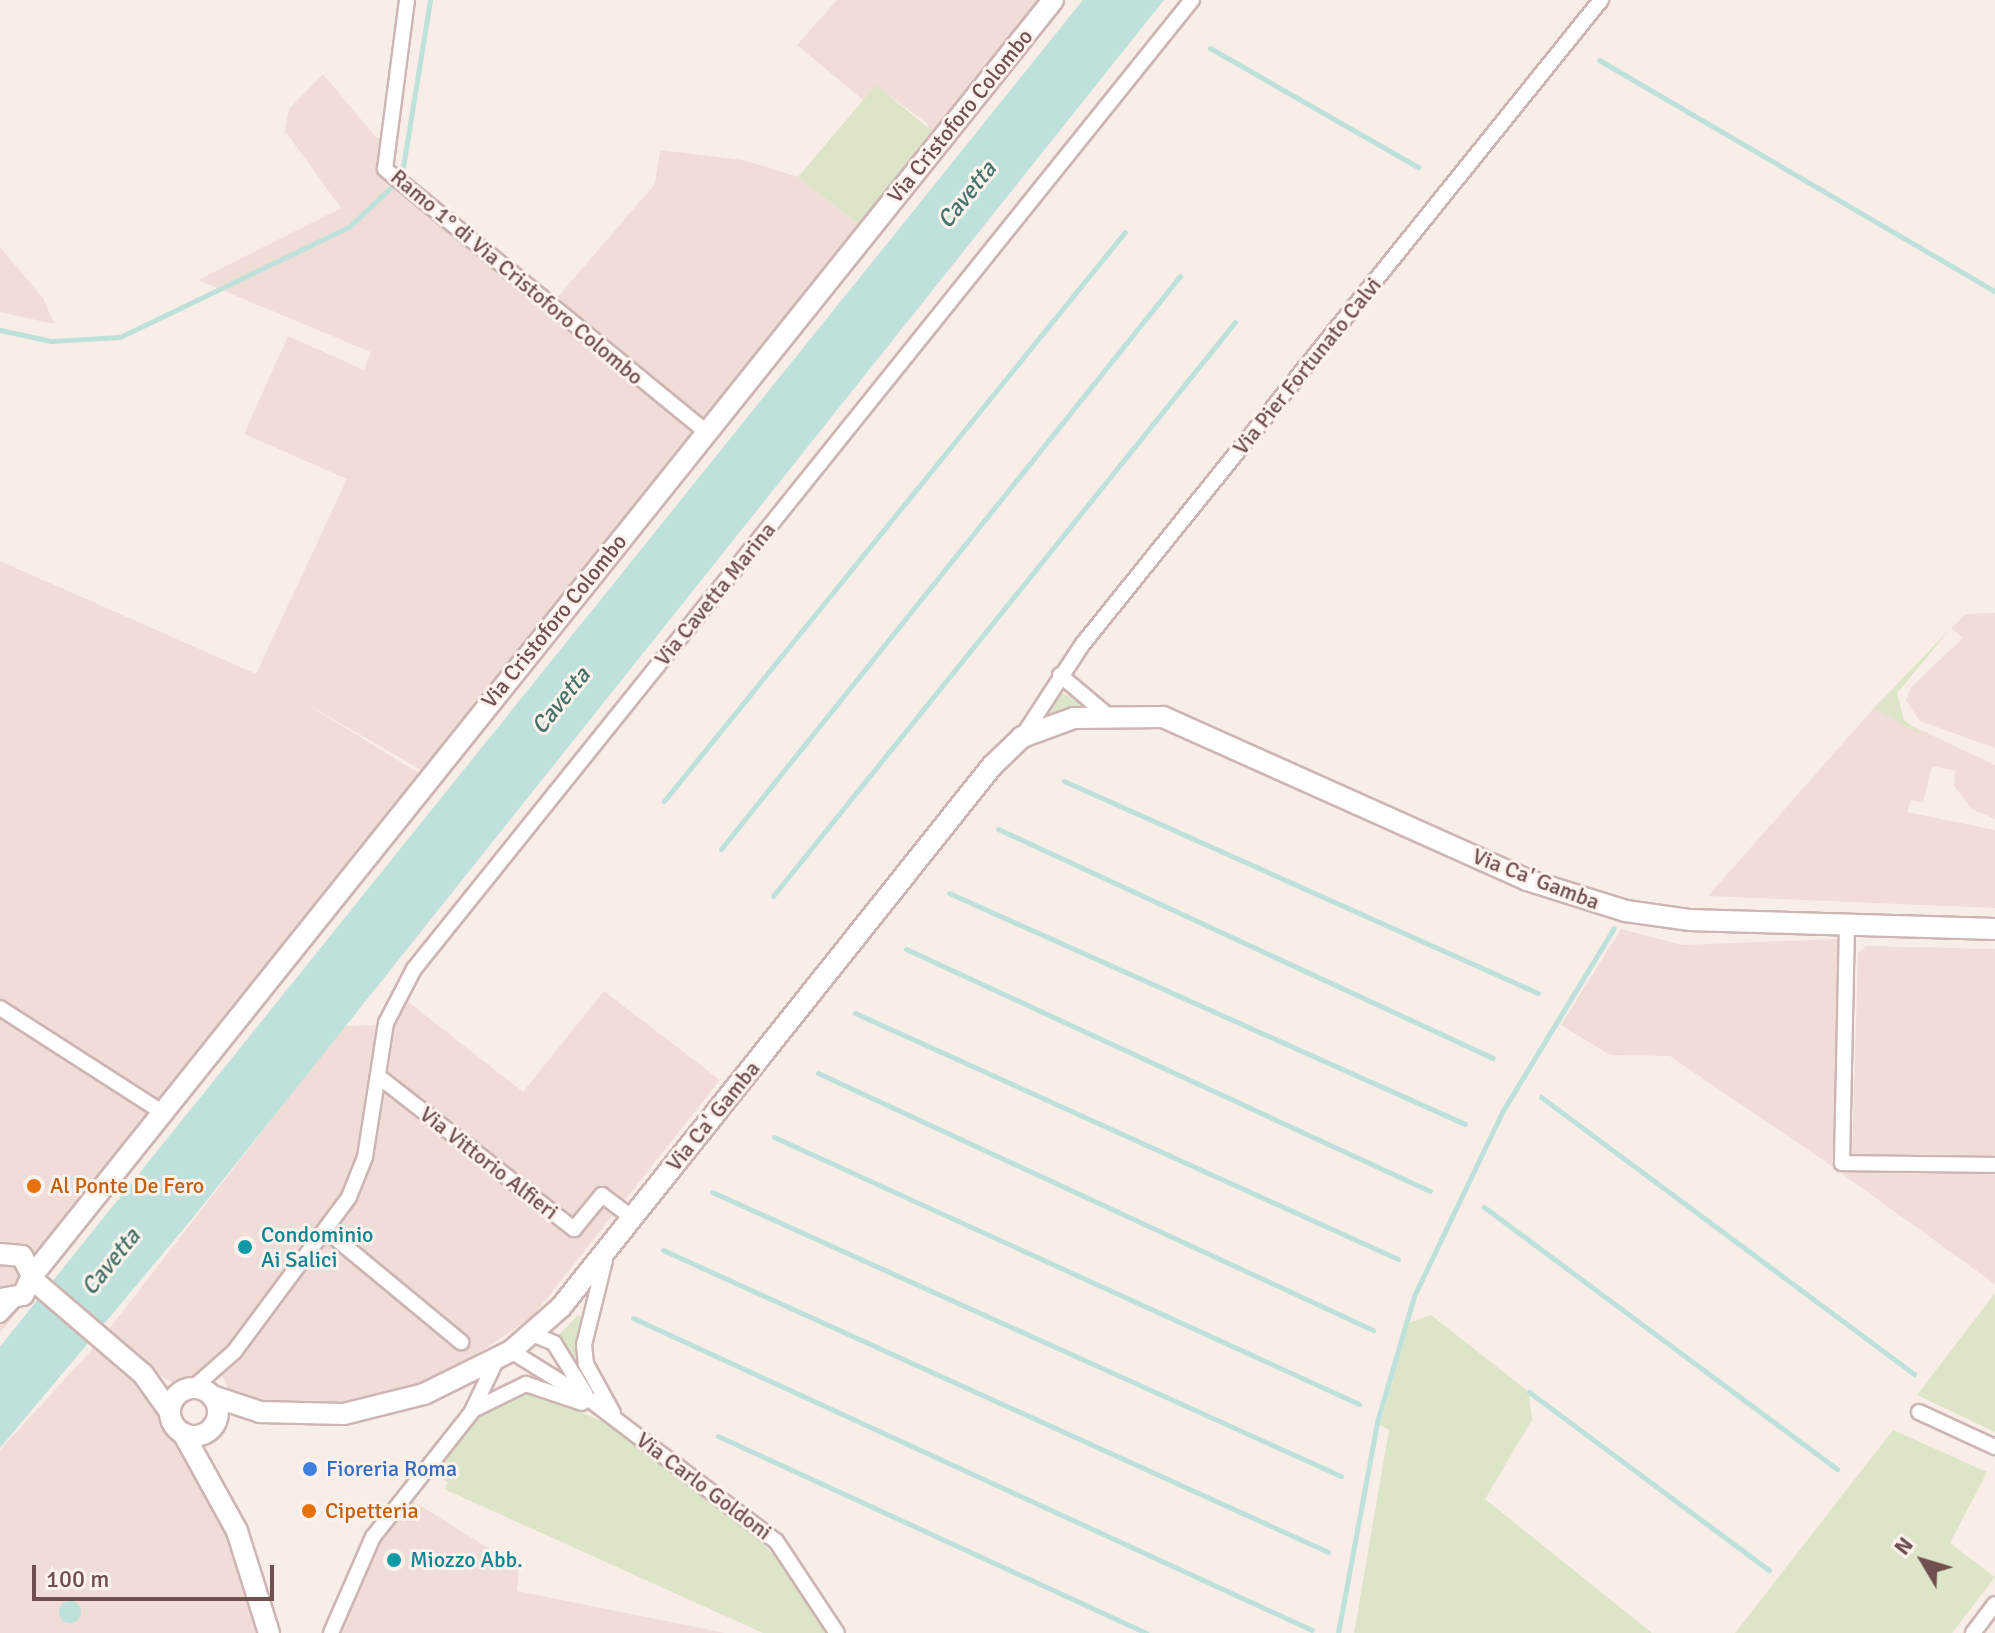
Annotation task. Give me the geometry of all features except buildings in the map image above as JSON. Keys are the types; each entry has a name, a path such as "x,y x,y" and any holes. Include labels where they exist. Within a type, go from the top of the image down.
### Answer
{"street":[{"name":"Ramo 1° di Via Cristoforo Colombo","path":"407,0 385,169 706,432"},
{"name":"Via Cristoforo Colombo","path":"22,1293 55,1243 1053,0"},
{"name":"Via Cavetta Marina","path":"200,1392 328,1232 365,1157 386,1023 414,969 1192,0"},
{"name":"Via Pier Fortunato Calvi","path":"1022,737 1060,675 1601,0"},
{"path":"1060,675 1105,713"},
{"name":"Via Ca' Gamba","path":"143,1374 260,1412 329,1416 383,1408 504,1355 532,1334 612,1241 1022,737 1105,713 1163,717 1588,902 1690,920 1995,929"},
{"path":"1847,923 1842,1163 1995,1165"},
{"path":"0,1008 162,1112"},
{"name":"Via Vittorio Alfieri","path":"378,1076 574,1229 602,1195 631,1217"},
{"path":"328,1232 461,1342"},
{"name":"Via Carlo Goldoni","path":"612,1241 584,1345 594,1382 620,1423"},
{"name":"Via Cristoforo Colombo","path":"7,1252 55,1243"},
{"path":"7,1252 22,1293 60,1304 143,1374 170,1412 210,1474 237,1531 269,1633"},
{"name":"Via Carlo Goldoni","path":"532,1334 554,1343 590,1400"},
{"path":"331,1633 373,1537 471,1413 504,1355"},
{"name":"Via Carlo Goldoni","path":"504,1355 590,1400 776,1541 837,1633"},
{"name":"Via Carlo Goldoni","path":"471,1413 502,1389 526,1384 606,1412"},
{"path":"170,1412 200,1392 214,1425 210,1474"},
{"name":"Via Ca' Gamba","path":"183,1433 260,1412"},
{"path":"1919,1412 1995,1447"},
{"path":"1973,1633 1995,1604"}],"shaded area":[{"path":"837,0 1053,0 934,150 927,123 876,86 863,100 797,45"},
{"path":"323,74 375,136 388,142 385,169 550,306 655,184 660,150 743,160 798,177 861,226 430,775 305,703 438,785 0,1333 0,561 256,674 347,479 244,434 288,336 364,370 371,352 198,280 341,208 285,131 289,109"},
{"path":"0,247 43,298 54,324 0,312"},
{"path":"1995,613 1995,748 1920,721 1906,701 1911,687 1963,638 1951,628 1966,614"},
{"path":"1874,708 1995,765 1995,819 1972,809 1954,786 1955,771 1932,766 1923,803 1911,800 1907,812 1995,830 1995,908 1708,896"},
{"path":"1621,929 1682,945 1838,939 1833,1167 1670,1056 1610,1055 1561,1025"},
{"path":"1866,946 1995,949 1995,1155 1852,1154 1858,953"},
{"path":"604,991 720,1080 532,1317 445,1375 397,1393 348,1405 233,1398 219,1369 349,1197 398,994 523,1092"},
{"path":"383,1025 364,1139 336,1212 206,1376 183,1388 104,1345 156,1408 216,1504 260,1633 0,1633 0,1450 99,1342 344,1026"},
{"path":"1841,1173 1995,1174 1995,1284"},
{"path":"403,1495 519,1567 517,1591 725,1633 331,1633 347,1588"}],"green space":[{"path":"876,85 936,134 861,226 798,177"},
{"path":"1951,628 1897,693 1904,720 1925,737 1874,708"},
{"path":"1062,693 1083,704 1045,715 1053,699"},
{"path":"1995,1293 1995,1432 1917,1395"},
{"path":"578,1315 582,1316 583,1376 557,1337"},
{"path":"1431,1315 1529,1392 1532,1420 1485,1499 1652,1633 1354,1633 1389,1430 1380,1425 1409,1323"},
{"path":"530,1391 611,1425 749,1529 788,1570 828,1633 763,1633 444,1489 448,1483 435,1473 474,1421 502,1395"},
{"path":"1893,1430 1987,1472 1950,1543 1995,1577 1952,1633 1735,1633"}],"water":[{"name":"Cavetta","path":"1083,0 1164,0 191,1220 0,1448 0,1347"},
{"path":"66,1601 74,1601 81,1612 74,1623 66,1623 59,1616 59,1608"}],"waterway":[{"path":"403,167 430,0"},
{"path":"1210,48 1418,167"},
{"path":"1599,60 1995,291"},
{"path":"0,330 51,341 120,337 349,227 390,188"},
{"path":"664,801 1125,232"},
{"path":"721,849 1180,276"},
{"path":"773,896 1235,322"},
{"path":"1064,781 1538,993"},
{"path":"998,829 1493,1058"},
{"path":"949,893 1465,1124"},
{"path":"1338,1633 1377,1422 1414,1296 1502,1112 1614,928"},
{"path":"906,949 1430,1191"},
{"path":"855,1013 1398,1259"},
{"path":"818,1073 1373,1330"},
{"path":"1541,1097 1914,1374"},
{"path":"774,1137 1359,1404"},
{"path":"712,1192 1341,1476"},
{"path":"1484,1207 1837,1469"},
{"path":"663,1250 1328,1552"},
{"path":"633,1318 1312,1630"},
{"path":"1529,1392 1769,1570"},
{"path":"718,1436 1147,1633"}],"place":[{"name":"Al Ponte De Fero","path":"34,1186"},
{"name":"Condominio Ai Salici","path":"245,1247"},
{"name":"Fioreria Roma","path":"310,1469"},
{"name":"Cipetteria","path":"309,1511"},
{"name":"Miozzo Abb.","path":"394,1560"}]}
